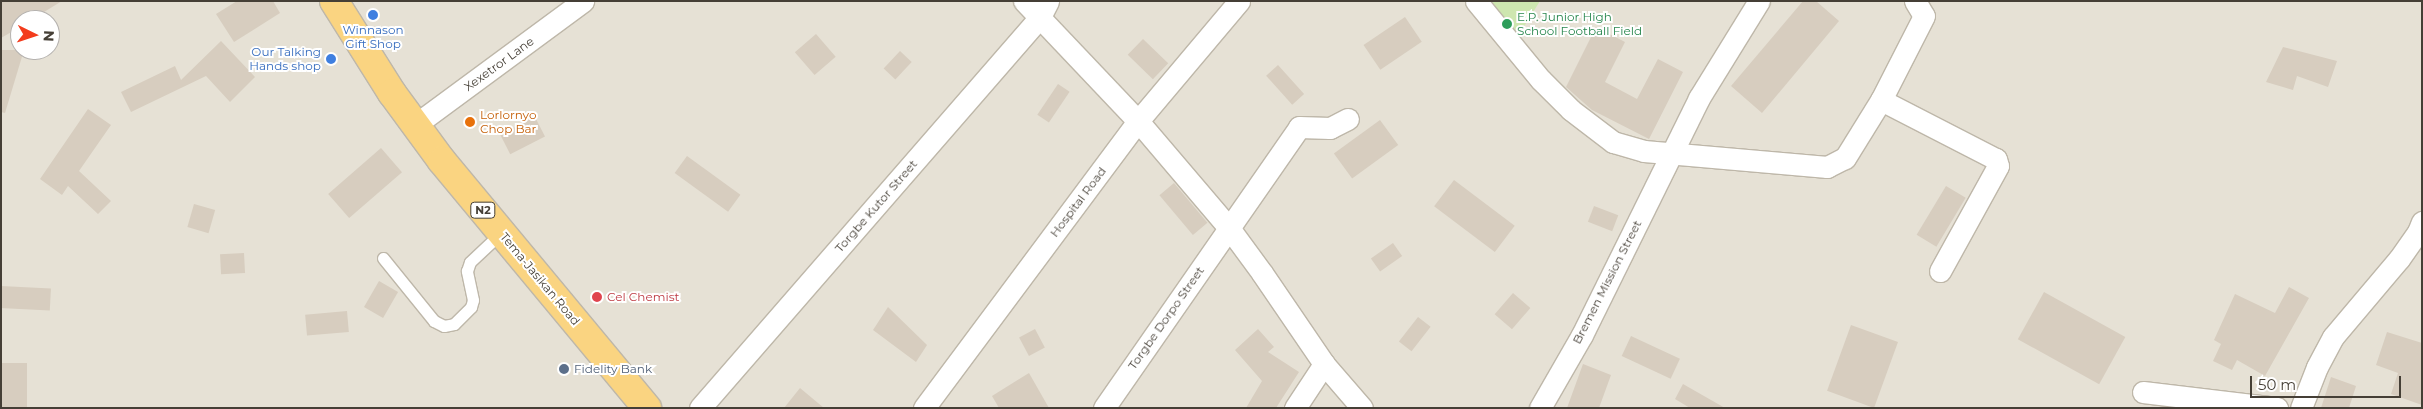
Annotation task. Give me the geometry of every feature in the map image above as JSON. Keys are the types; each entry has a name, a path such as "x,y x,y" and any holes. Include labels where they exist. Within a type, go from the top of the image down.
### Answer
{"highway":[{"name":"Tema-Jasikan Road","path":"334,1 392,93 416,125 647,408"}],"street":[{"name":"Xexetror Lane","path":"416,125 583,1"},
{"path":"1024,1 1044,9 1229,228 1324,364 1362,408"},
{"name":"Hospital Road","path":"924,408 1138,122 1239,1"},
{"path":"1476,1 1541,80 1571,110 1612,142 1644,151 1671,155 1827,167 1846,158 1881,100 1924,16 1915,1"},
{"name":"Bremen Mission Street","path":"1540,408 1582,335 1699,98 1759,1"},
{"name":"Torgbe Kutor Street","path":"700,408 1044,9"},
{"path":"1881,100 1996,159 1998,166 1940,271"},
{"name":"Torgbe Dorpo Street","path":"1104,408 1299,127 1330,128 1348,119"},
{"path":"2300,408 2317,367 2333,337 2399,259 2418,232 2422,222"},
{"path":"1295,408 1324,364"},
{"path":"2143,392 2277,408"}],"lane":[{"path":"383,258 434,322 444,326 454,324 471,307 473,300 467,271 470,262 502,232"}],"shaded area":[{"path":"1,1 2422,1 2422,408 1,408"}],"green space":[{"name":"E.P. Junior High School Football Field","path":"1466,1 1540,1 1511,47"}],"building":[{"path":"1,1 62,1 47,10 10,10 10,33 1,38"},
{"path":"237,1 273,1 280,13 234,42 216,14"},
{"path":"1803,1 1816,1 1839,21 1762,113 1731,86"},
{"path":"1405,17 1422,42 1380,70 1364,45"},
{"path":"1596,27 1625,42 1605,82 1637,99 1658,59 1683,72 1649,139 1592,110 1566,87"},
{"path":"816,34 836,57 815,75 795,52"},
{"path":"1143,39 1168,63 1153,79 1128,55"},
{"path":"221,41 255,77 230,102 206,76 131,112 121,92 175,66 181,80"},
{"path":"2283,47 2337,61 2328,87 2297,76 2293,90 2266,82"},
{"path":"1,50 10,50 10,60 21,60 5,113 1,112"},
{"path":"900,51 912,62 895,79 884,69"},
{"path":"1278,65 1304,94 1292,105 1266,76"},
{"path":"1058,84 1070,92 1049,123 1037,115"},
{"path":"88,109 111,125 79,171 111,201 98,214 68,186 62,195 40,179"},
{"path":"535,117 545,137 510,154 500,135"},
{"path":"1380,120 1398,145 1352,179 1334,154"},
{"path":"381,148 402,172 349,218 328,194"},
{"path":"687,156 740,195 728,212 675,173"},
{"path":"1454,180 1515,226 1495,252 1434,206"},
{"path":"1174,183 1207,223 1193,235 1159,195"},
{"path":"1946,186 1966,198 1936,247 1917,235"},
{"path":"194,204 215,210 209,233 187,227"},
{"path":"1594,206 1618,215 1612,231 1588,222"},
{"path":"1393,243 1402,256 1380,272 1371,258"},
{"path":"244,253 245,273 221,274 220,254"},
{"path":"379,281 398,292 383,318 364,307"},
{"path":"1,286 51,289 50,311 1,308"},
{"path":"2289,287 2309,298 2265,376 2237,360 2232,370 2213,361 2221,344 2214,340 2235,294 2275,313"},
{"path":"2044,292 2125,337 2099,384 2018,339"},
{"path":"1513,293 1530,308 1512,329 1495,314"},
{"path":"888,307 927,345 916,362 873,330"},
{"path":"347,311 349,332 307,336 305,315"},
{"path":"1418,317 1431,327 1412,351 1399,341"},
{"path":"1851,325 1898,342 1874,408 1827,391"},
{"path":"1035,329 1045,348 1029,356 1019,337"},
{"path":"1258,329 1274,347 1268,352 1299,372 1276,408 1246,408 1262,381 1235,350"},
{"path":"2387,332 2422,343 2422,405 2391,394 2398,373 2376,365"},
{"path":"1631,336 1680,359 1671,379 1622,356"},
{"path":"1,363 27,363 27,408 1,408"},
{"path":"1583,364 1611,375 1599,408 1567,408"},
{"path":"1029,373 1049,408 999,408 992,396"},
{"path":"2331,377 2356,386 2349,408 2321,408"},
{"path":"1683,384 1725,408 1690,408 1675,399"},
{"path":"800,388 824,408 784,408"}],"place":[{"name":"Winnason Gift Shop","path":"373,15"},
{"name":"E.P. Junior High School Football Field","path":"1507,24"},
{"name":"Our Talking Hands shop","path":"331,59"},
{"name":"Lorlornyo Chop Bar","path":"470,122"},
{"name":"Cel Chemist","path":"597,297"},
{"name":"Fidelity Bank","path":"564,369"}]}
